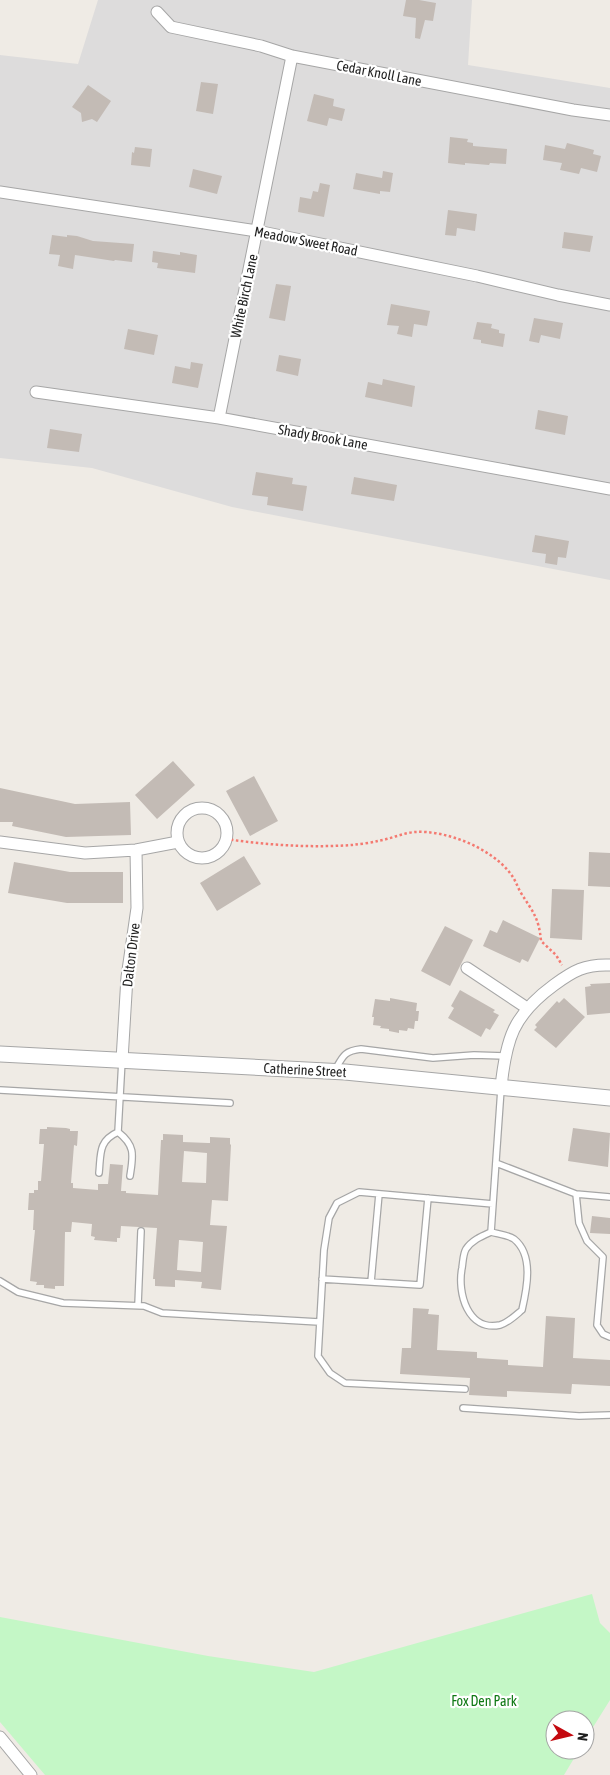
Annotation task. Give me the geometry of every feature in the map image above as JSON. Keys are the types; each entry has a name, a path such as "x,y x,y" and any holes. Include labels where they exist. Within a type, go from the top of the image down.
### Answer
{"street":[{"name":"Cedar Knoll Lane","path":"157,12 170,26 262,46 292,56 610,116"},
{"name":"White Birch Lane","path":"219,418 292,56"},
{"name":"Meadow Sweet Road","path":"0,192 257,231 477,276 558,295 610,304"},
{"name":"Shady Brook Lane","path":"36,392 219,418 610,489"},
{"path":"198,808 208,808 224,820 227,830 226,840 222,848 214,855 205,858 195,857 186,853 178,842 177,826 189,811 198,808"},
{"path":"0,842 85,853 136,850 178,842"},
{"name":"Dalton Drive","path":"122,1060 127,977 137,908 136,850"},
{"path":"501,1087 504,1056 510,1036 527,1008 536,998 569,974 592,964 610,965"},
{"path":"467,968 527,1008"},
{"name":"Catherine Street","path":"0,1054 334,1072 610,1098"},
{"path":"0,1737 31,1775"}],"lane":[{"path":"334,1072 342,1056 349,1050 361,1049 433,1058 474,1055 504,1056"},
{"path":"118,1132 122,1060"},
{"path":"491,1232 501,1087"},
{"path":"0,1090 230,1103"},
{"path":"99,1173 103,1143 110,1136 118,1132"},
{"path":"118,1132 127,1139 131,1146 133,1158 130,1176"},
{"path":"496,1163 576,1194 610,1197"},
{"path":"465,1389 345,1383 330,1373 318,1356 322,1279 329,1218 337,1203 359,1192 493,1204"},
{"path":"371,1282 379,1194"},
{"path":"576,1194 579,1223 587,1241 603,1257 597,1325 603,1334 610,1337"},
{"path":"322,1279 420,1285 428,1198"},
{"path":"138,1305 141,1231"},
{"path":"491,1232 513,1238 522,1249 527,1265 527,1288 522,1310 501,1325 484,1325 472,1317 464,1302 460,1276 465,1250 478,1238 491,1232"},
{"path":"0,1281 18,1292 64,1303 138,1305 162,1313 319,1322"},
{"path":"463,1408 579,1416 610,1415"}],"path":[{"path":"226,840 304,846 351,845 378,842 414,832 438,833 463,840 493,856 510,872 533,910 540,926 541,941 556,955 569,974"}],"shaded area":[{"path":"98,0 472,0 468,65 610,88 610,580 232,507 92,468 0,458 0,55 78,64"}],"green space":[{"name":"Fox Den Park","path":"592,1594 600,1623 610,1633 610,1700 595,1724 595,1710 545,1710 545,1760 573,1760 564,1775 45,1775 0,1722 0,1617 208,1656 314,1672"}],"building":[{"path":"406,0 436,3 433,21 425,20 420,39 415,38 416,18 403,16"},
{"path":"201,82 218,84 213,114 196,111"},
{"path":"88,85 111,101 97,122 92,119 82,122 81,113 72,107"},
{"path":"314,94 334,99 333,106 345,109 342,121 329,118 327,126 307,121"},
{"path":"450,137 468,139 467,142 473,143 473,146 507,149 506,164 465,163 465,165 448,163"},
{"path":"567,143 594,150 593,154 601,156 597,172 581,168 579,174 560,170 562,163 543,160 545,145 565,149"},
{"path":"135,147 152,149 150,167 131,165 132,152 134,153"},
{"path":"193,169 222,176 217,194 189,187"},
{"path":"383,171 393,173 390,192 380,191 380,194 353,189 356,173 382,178"},
{"path":"320,183 330,185 324,217 298,212 300,197 311,199 313,191 318,192"},
{"path":"448,210 477,214 475,231 457,228 456,236 445,235"},
{"path":"564,232 593,236 590,252 562,248"},
{"path":"52,235 77,236 93,241 134,244 132,262 75,255 73,269 58,266 60,255 49,254"},
{"path":"153,251 180,255 180,252 197,255 195,273 157,268 158,263 152,262"},
{"path":"276,284 291,286 285,321 269,318"},
{"path":"391,304 430,311 427,326 414,324 412,337 397,334 399,326 387,325"},
{"path":"534,318 563,323 560,339 541,335 539,343 529,341"},
{"path":"477,322 492,324 491,328 505,334 503,347 481,343 481,340 473,339"},
{"path":"128,329 158,335 154,355 124,349"},
{"path":"279,355 301,359 298,376 276,371"},
{"path":"191,362 203,364 198,388 172,383 175,366 190,369"},
{"path":"383,379 415,386 412,407 365,397 368,382 382,385"},
{"path":"538,410 568,416 565,435 535,429"},
{"path":"50,429 82,434 79,452 47,448"},
{"path":"256,472 293,478 292,484 307,486 303,511 267,505 268,497 252,495"},
{"path":"354,477 397,485 394,501 351,494"},
{"path":"535,535 569,541 566,558 558,557 557,565 545,563 546,554 532,552"},
{"path":"173,761 195,785 157,819 135,795"},
{"path":"254,776 278,821 250,836 226,791"},
{"path":"0,788 75,804 130,802 131,835 66,837 12,826 13,822 0,822"},
{"path":"589,852 610,853 610,887 588,886"},
{"path":"244,856 261,884 217,911 200,883"},
{"path":"14,862 70,872 123,872 123,903 67,903 8,893"},
{"path":"552,889 584,890 582,940 550,938"},
{"path":"503,920 540,938 528,962 522,959 520,963 483,946 490,930 497,933"},
{"path":"445,926 473,940 450,986 421,971"},
{"path":"610,983 610,1013 587,1015 585,987 591,986 590,984"},
{"path":"460,990 495,1010 493,1012 499,1015 490,1030 486,1028 481,1037 448,1018 454,1008 451,1006"},
{"path":"390,998 417,1003 416,1011 419,1011 418,1021 415,1021 414,1029 408,1028 407,1031 399,1030 399,1033 373,1025 374,1017 372,1017 375,999 390,1001"},
{"path":"564,998 585,1017 556,1048 534,1030 537,1027 535,1025 557,1001 559,1003"},
{"path":"47,1127 66,1128 70,1129 70,1131 78,1131 77,1146 74,1145 71,1183 73,1183 73,1188 98,1190 98,1184 108,1184 110,1164 123,1165 121,1191 158,1195 161,1140 163,1140 163,1134 183,1135 183,1142 210,1143 210,1137 230,1138 228,1201 212,1200 210,1225 227,1226 221,1290 201,1288 202,1282 175,1280 175,1287 155,1286 155,1279 153,1279 157,1228 121,1226 120,1238 117,1238 117,1242 94,1240 95,1237 91,1236 92,1224 72,1222 71,1232 65,1232 64,1286 55,1286 55,1289 44,1288 44,1285 36,1285 37,1282 30,1281 35,1230 33,1230 34,1210 28,1210 29,1193 34,1193 34,1190 38,1190 38,1181 41,1181 44,1144 39,1144 40,1129 47,1129","holes":["184,1151 207,1153 206,1183 182,1182","179,1240 203,1242 201,1272 177,1270"]},
{"path":"573,1128 610,1133 608,1167 568,1161"},
{"path":"592,1216 610,1218 610,1234 590,1233"},
{"path":"413,1308 429,1309 428,1314 439,1315 437,1350 477,1352 477,1358 508,1360 508,1365 543,1367 546,1316 575,1318 573,1358 610,1360 610,1386 572,1384 571,1394 507,1391 507,1397 469,1395 470,1378 400,1374 402,1348 411,1348"}]}
